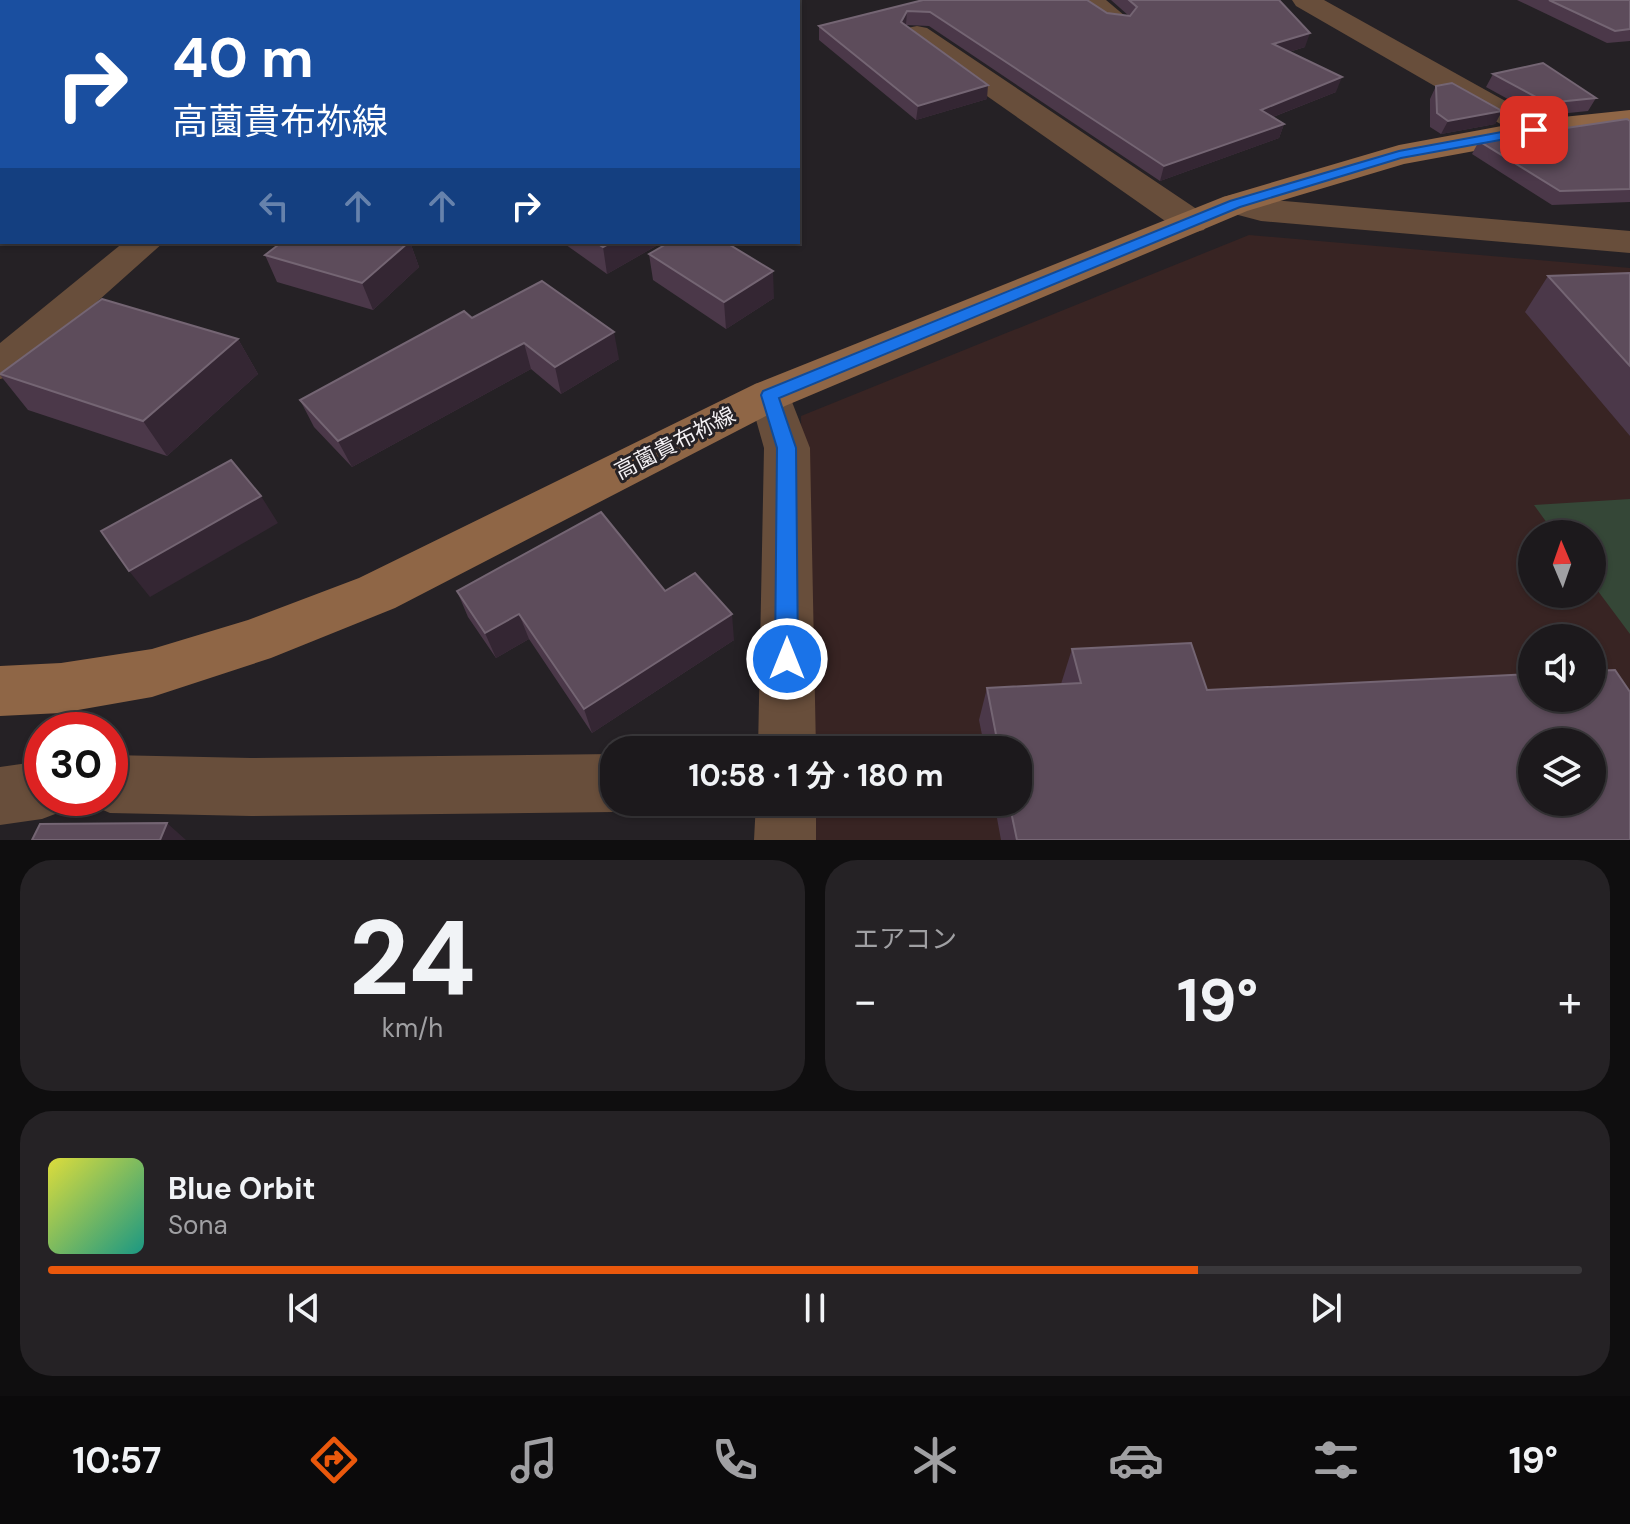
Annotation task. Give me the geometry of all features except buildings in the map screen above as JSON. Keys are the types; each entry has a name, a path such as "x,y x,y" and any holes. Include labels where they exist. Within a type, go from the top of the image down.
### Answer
{"main road":[{"name":"高薗貴布祢線","path":"0,691 61,688 152,673 252,642 377,593 770,395 1235,204 1399,155 1534,130 1630,119"}],"street":[{"path":"1089,0 1117,21"},
{"path":"1305,0 1534,130"},
{"path":"917,34 1191,222"},
{"path":"1235,204 1261,210 1630,242"},
{"path":"0,365 144,244"},
{"path":"770,395 787,448 787,736"},
{"path":"128,784 251,787 600,783"},
{"path":"0,796 24,793"},
{"path":"785,840 786,816"}],"shaded area":[{"path":"1249,235 1630,268 1630,840 806,840 805,816 1032,816 1032,736 805,736 801,416"}],"green space":[{"path":"1630,499 1630,634 1606,602 1606,520 1545,520 1534,505"}],"route":[{"path":"787,659 787,448 770,395 1235,204 1399,155 1534,130"}]}
